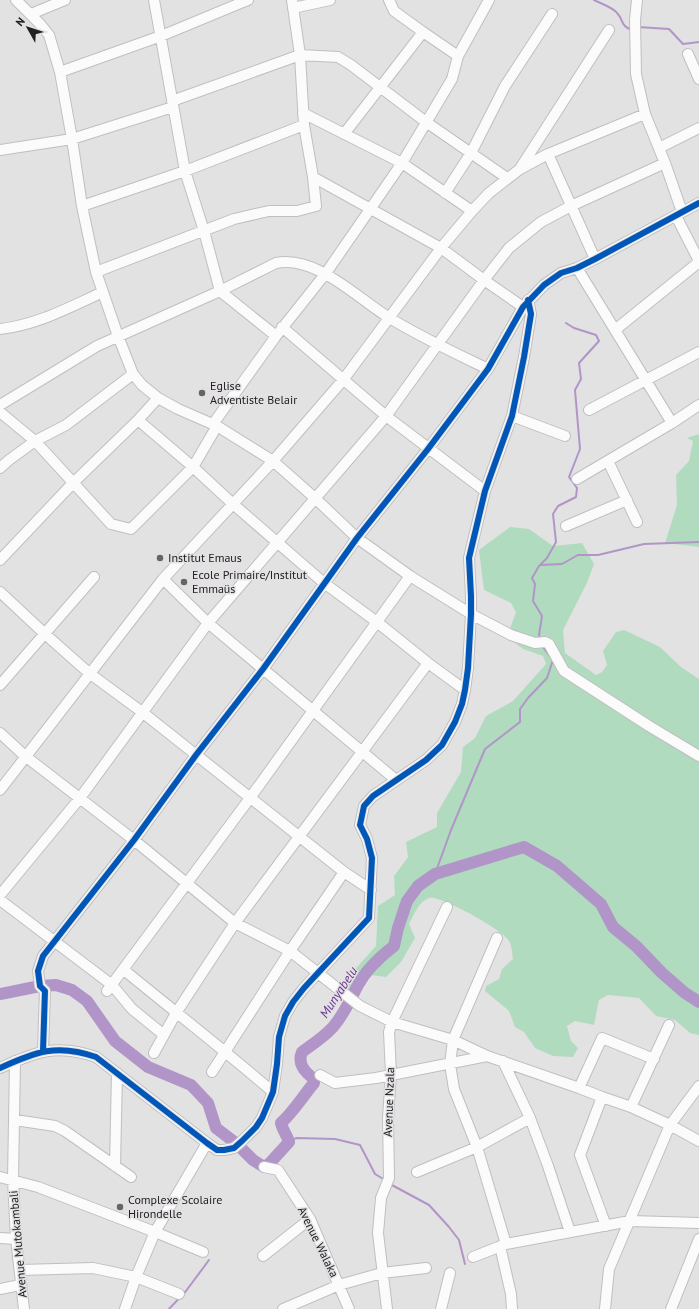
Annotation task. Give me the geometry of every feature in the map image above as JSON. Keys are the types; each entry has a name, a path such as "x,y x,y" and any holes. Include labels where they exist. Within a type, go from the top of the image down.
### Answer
{"street":[{"path":"16,0 41,24 49,35 60,72 82,206 96,272 133,374 142,385 158,398 178,409 215,425 273,461 357,538 410,576 471,614 511,635 549,644 564,671 649,726 699,756"},
{"path":"30,14 65,0"},
{"path":"154,0 185,171 204,231 220,291 279,332 343,380 386,416 485,491"},
{"path":"60,72 161,36 248,0"},
{"path":"96,272 234,219 269,211 297,211 316,206 313,177 304,125 300,55 292,4 330,0"},
{"path":"389,0 394,11 458,56"},
{"path":"0,412 35,441 111,524 131,529 193,467 215,425 279,332 326,273 402,164 452,78 458,56 489,0"},
{"path":"615,330 699,262 679,214 665,163 645,114 636,74 635,20 637,0"},
{"path":"445,193 471,153 505,86 552,14"},
{"path":"520,169 609,30"},
{"path":"344,134 423,32"},
{"path":"688,54 699,79"},
{"path":"0,150 72,139 172,104 300,55 338,57 351,65 426,122 507,178"},
{"path":"303,112 402,164 472,211"},
{"path":"0,790 162,580 273,461 343,380 441,248 488,193 520,169 548,154 645,114"},
{"path":"82,206 185,171 304,125"},
{"path":"659,148 699,128"},
{"path":"548,154 595,259"},
{"path":"0,895 80,798 208,623 386,416 484,280 509,248 540,222 571,206 665,163"},
{"path":"0,1068 43,1051 67,1050 82,1052 96,1057 217,1150 224,1150 238,1144 256,1128 274,1092 279,1037 285,1016 293,1002 317,973 369,918 372,858 367,839 360,825 364,806 373,796 426,760 442,745 462,704 468,668 471,614 469,558 485,491 512,416 531,314 526,303 484,280 441,248 313,177"},
{"path":"43,1051 45,991 40,986 38,971 43,956 134,840 196,755 263,669 357,538 488,369 526,303 544,285 561,273 577,268 595,259 699,203"},
{"path":"0,404 96,346 220,291 276,263 285,261 296,262 326,273 388,318 438,345 488,369"},
{"path":"577,268 672,423"},
{"path":"0,329 11,328 37,321 103,292"},
{"path":"0,336 11,328"},
{"path":"589,410 699,352"},
{"path":"0,468 8,460 35,441 66,425 133,374"},
{"path":"0,560 73,483 138,420 158,398"},
{"path":"577,479 699,406"},
{"path":"512,416 565,436"},
{"path":"138,420 324,584 377,622 428,663 465,690"},
{"path":"608,461 637,522"},
{"path":"566,526 627,500"},
{"path":"110,988 250,798 410,576"},
{"path":"0,685 94,577"},
{"path":"162,580 208,623 396,780"},
{"path":"1,594 89,674 142,712 344,872 371,890"},
{"path":"154,1053 176,1013 236,923 428,663"},
{"path":"0,734 25,756 134,840 236,923 290,951 360,1006 392,1022 453,1040 487,1056 631,1107 670,1125 699,1141"},
{"path":"212,1072 290,951 344,872"},
{"path":"0,900 110,988 132,1009 164,1035"},
{"name":"Avenue Nzala","path":"387,1309 378,1233 381,1198 389,1178 388,1118 391,1074 390,1032 392,1022 447,907"},
{"path":"497,938 453,1040 450,1064 454,1089 477,1147 503,1245 512,1309"},
{"path":"124,970 274,1092"},
{"path":"631,1107 669,1025"},
{"path":"580,1088 602,1038 654,1059"},
{"path":"320,1075 335,1083 376,1078 487,1056"},
{"path":"13,1180 15,1061"},
{"path":"504,1061 530,1118 570,1232"},
{"path":"115,1166 117,1073"},
{"path":"605,1309 609,1269 670,1125 699,1086"},
{"path":"602,1097 580,1155 606,1226"},
{"path":"417,1172 477,1147 530,1118"},
{"path":"15,1120 60,1128 131,1177"},
{"path":"125,1309 136,1277 155,1232 206,1143"},
{"name":"Avenue Walaka","path":"264,1167 278,1170 310,1219 348,1309"},
{"name":"Avenue Mutokambali","path":"0,1177 38,1187 203,1252"},
{"name":"Avenue Mutokambali","path":"13,1180 16,1239 20,1270 20,1285 24,1309"},
{"path":"263,1256 310,1219"},
{"path":"473,1256 503,1245 630,1221 699,1223"},
{"path":"0,1238 16,1239"},
{"path":"672,1309 699,1239"},
{"path":"20,1270 93,1268 136,1277 179,1294"},
{"path":"283,1309 339,1285 382,1273 426,1268"},
{"path":"441,1309 450,1273"},
{"path":"0,1290 20,1285"}],"green space":[{"path":"699,434 699,547 665,543 677,505 676,475 689,461 693,441 687,438"},
{"path":"510,527 529,529 553,546 582,543 594,564 587,583 563,630 565,653 596,675 602,672 607,665 603,651 616,632 624,630 660,647 681,667 699,679 699,1035 690,1033 675,1020 656,1016 639,998 608,995 599,1000 594,1025 575,1021 567,1026 571,1041 578,1048 573,1057 553,1056 535,1048 524,1032 515,1027 509,1011 485,991 486,986 499,979 502,969 513,959 509,941 496,929 458,907 429,898 422,902 409,924 415,938 401,962 386,977 371,975 359,987 347,992 341,985 376,946 378,906 395,895 394,876 408,857 406,842 437,827 437,813 461,772 463,747 475,738 486,716 513,701 546,664 543,656 523,649 507,637 516,612 511,603 484,590 479,550"}],"waterway":[{"path":"594,0 610,7 619,16 624,25 632,30"},
{"path":"638,27 669,29 683,44 699,42"},
{"path":"540,640 539,635 542,616 533,601 535,584 532,578 539,566 547,558 556,542 553,514 558,506 576,497 577,488 569,477 580,449 575,390 581,379 579,363 599,341 596,335 574,328 566,323"},
{"path":"540,565 562,564 578,555 598,555 644,544 699,542"},
{"path":"435,874 451,830 485,749 520,722 520,709 547,678 553,660 542,646"},
{"name":"Munyabelu","path":"0,994 40,986 56,985 72,990 87,1001 115,1041 148,1067 191,1085 208,1103 216,1128 237,1144 253,1160 264,1167 269,1164 289,1142 281,1123 314,1083 314,1079 305,1071 301,1064 300,1060 302,1052 333,1027 344,1012 365,974 394,946 407,901 418,886 435,874 524,847 557,866 601,904 613,927 636,946 662,973 685,993 699,1002"},
{"path":"289,1142 296,1138 335,1139 360,1145 375,1174 385,1180"},
{"path":"390,1184 429,1205 459,1240 465,1264"},
{"path":"169,1309 186,1291 209,1260"}],"cycle path":[{"path":"43,1051 45,991 40,986 38,971 43,956 134,840 196,755 263,669 357,538 428,449 488,369 523,307 544,285 561,273 577,268 595,259 699,203"},
{"path":"0,1068 46,1051 58,1050 82,1053 96,1057 217,1150 234,1148 256,1127 262,1118 273,1092 279,1037 285,1016 293,1002 304,988 369,918 372,858 367,839 360,825 364,806 373,796 426,760 442,745 455,722 462,704 468,668 471,614 469,558 485,491 512,416 531,314 528,300"}],"place":[{"name":"Eglise Adventiste Belair","path":"202,393"},
{"name":"Institut Emaus","path":"160,558"},
{"name":"Ecole Primaire/Institut Emmaüs","path":"184,582"},
{"name":"Complexe Scolaire Hirondelle","path":"120,1207"}]}
